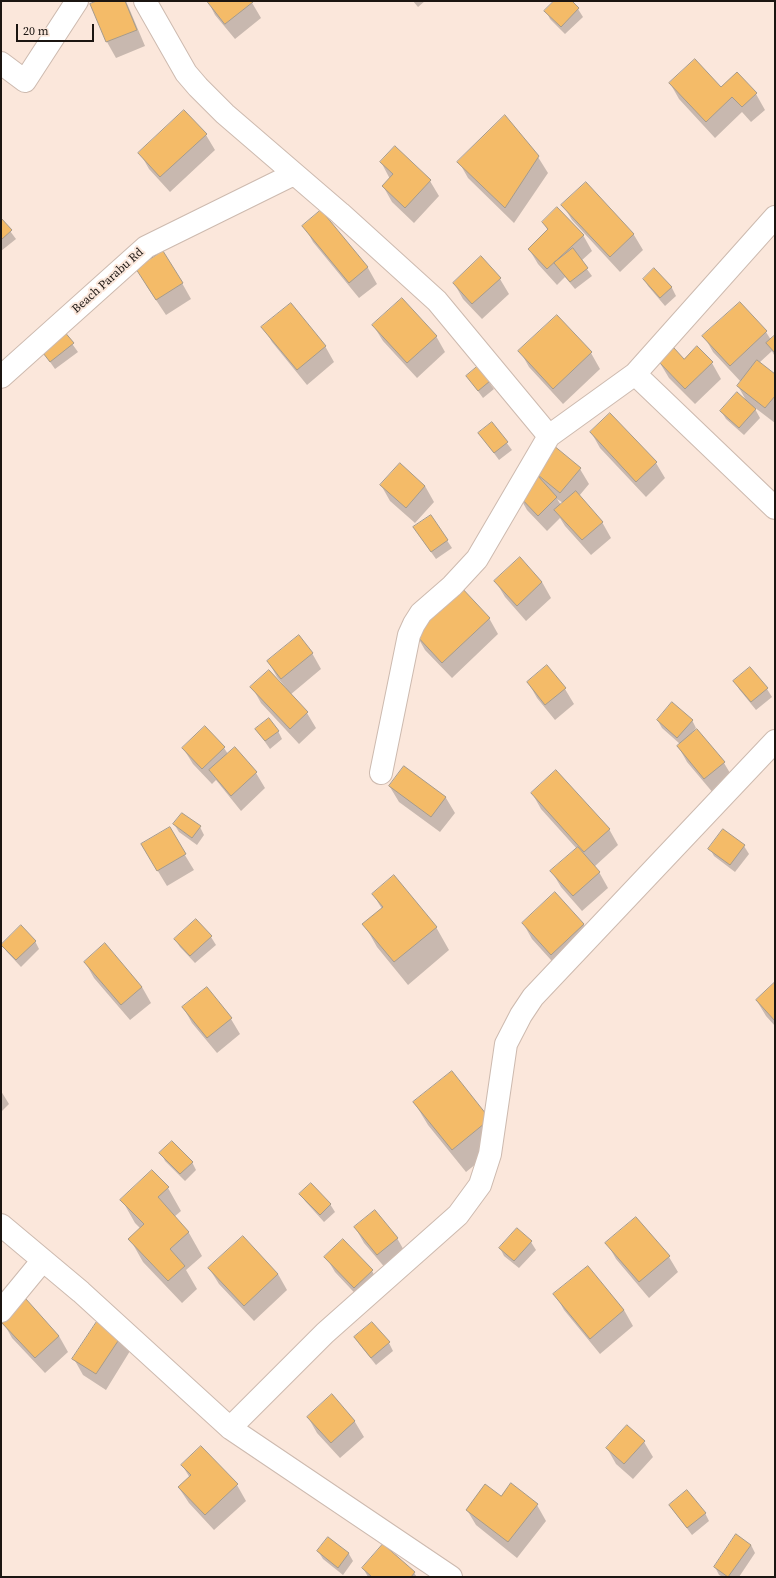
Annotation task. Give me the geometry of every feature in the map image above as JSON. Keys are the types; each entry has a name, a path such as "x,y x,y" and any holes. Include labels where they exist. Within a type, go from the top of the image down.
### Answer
{"street":[{"path":"1,64 25,81 77,1"},
{"path":"145,1 186,73 198,87 225,114 437,301 549,436"},
{"name":"Beach Parabu Rd","path":"1,377 146,247 294,174"},
{"path":"381,773 409,635 421,613 452,586 477,559 549,436 635,374 775,217"},
{"path":"635,374 775,508"},
{"path":"230,1428 324,1334 458,1215 480,1185 490,1154 506,1044 521,1015 533,997 775,741"},
{"path":"1,1225 81,1292 230,1428 451,1577"},
{"path":"1,1311 43,1260"}],"building":[{"path":"97,1 125,1 137,30 106,42 90,4"},
{"path":"207,1 252,1 253,2 225,24"},
{"path":"554,1 572,1 579,8 561,27 544,11"},
{"path":"695,59 721,87 737,72 757,93 742,107 732,97 706,122 669,83"},
{"path":"184,110 207,134 160,177 138,153"},
{"path":"505,115 539,156 505,208 457,162"},
{"path":"395,146 431,180 405,208 382,186 393,174 380,162"},
{"path":"586,182 634,234 610,257 561,205"},
{"path":"557,207 584,235 547,269 528,249 548,229 542,222"},
{"path":"321,210 368,267 349,283 302,226"},
{"path":"1,218 12,230 1,240"},
{"path":"573,248 588,268 570,282 554,263"},
{"path":"163,251 183,283 156,300 136,269"},
{"path":"481,256 501,278 472,304 453,283"},
{"path":"654,268 672,287 660,298 643,279"},
{"path":"402,298 437,336 407,363 372,325"},
{"path":"740,302 767,331 730,366 702,336"},
{"path":"291,303 326,346 297,370 261,327"},
{"path":"557,315 592,352 553,389 518,351"},
{"path":"63,330 74,343 50,362 40,349"},
{"path":"775,335 775,353 766,343"},
{"path":"697,346 713,362 685,389 659,362 674,348 684,359"},
{"path":"757,360 775,374 775,396 765,408 737,386"},
{"path":"478,366 490,381 478,391 466,376"},
{"path":"737,392 756,409 739,428 720,411"},
{"path":"610,413 657,462 636,482 590,432"},
{"path":"492,422 508,442 494,453 478,433"},
{"path":"553,445 581,468 560,493 532,470"},
{"path":"400,463 425,486 406,508 380,485"},
{"path":"537,475 557,497 538,516 517,494"},
{"path":"576,491 603,522 582,540 554,510"},
{"path":"431,515 448,540 431,552 413,527"},
{"path":"520,557 542,582 517,606 494,581"},
{"path":"460,586 490,618 442,663 415,634"},
{"path":"299,635 313,653 281,679 267,661"},
{"path":"547,665 566,688 545,705 527,682"},
{"path":"750,667 768,688 751,702 733,681"},
{"path":"269,670 308,712 290,729 250,687"},
{"path":"672,702 693,720 677,738 657,720"},
{"path":"269,718 279,731 265,741 255,729"},
{"path":"205,726 225,747 202,769 182,748"},
{"path":"697,729 725,762 704,779 677,746"},
{"path":"235,747 257,772 231,796 209,770"},
{"path":"404,766 446,797 431,817 389,786"},
{"path":"556,770 610,829 584,852 531,793"},
{"path":"182,813 201,826 192,838 173,824"},
{"path":"170,827 186,854 157,871 141,844"},
{"path":"723,829 745,845 730,865 708,849"},
{"path":"578,847 600,872 573,896 550,871"},
{"path":"394,875 437,927 394,962 362,924 383,907 372,894"},
{"path":"555,892 584,924 551,955 522,923"},
{"path":"196,919 212,936 190,956 174,939"},
{"path":"21,925 36,941 16,960 1,945"},
{"path":"105,943 142,987 121,1005 84,962"},
{"path":"775,982 775,1021 756,1000"},
{"path":"207,987 232,1018 207,1038 182,1007"},
{"path":"452,1071 490,1119 452,1150 413,1102"},
{"path":"172,1141 193,1162 180,1174 159,1153"},
{"path":"152,1170 169,1187 158,1197 189,1232 170,1249 185,1266 168,1281 128,1239 144,1224 120,1200"},
{"path":"311,1183 331,1204 320,1215 299,1194"},
{"path":"375,1210 398,1238 377,1255 354,1227"},
{"path":"636,1217 670,1256 639,1282 605,1243"},
{"path":"517,1228 532,1241 514,1261 499,1248"},
{"path":"243,1236 278,1274 244,1306 208,1268"},
{"path":"343,1239 373,1270 354,1288 324,1257"},
{"path":"588,1266 624,1310 590,1339 553,1294"},
{"path":"26,1299 59,1336 35,1358 1,1322"},
{"path":"98,1320 122,1335 96,1374 72,1359"},
{"path":"372,1322 390,1342 371,1358 354,1337"},
{"path":"332,1394 355,1421 331,1443 307,1417"},
{"path":"627,1425 645,1441 624,1464 606,1448"},
{"path":"201,1446 238,1484 205,1515 178,1487 191,1475 181,1465"},
{"path":"511,1483 538,1504 508,1542 466,1510 485,1484 501,1496"},
{"path":"687,1490 706,1513 687,1528 669,1505"},
{"path":"736,1534 751,1545 728,1577 714,1567"},
{"path":"328,1537 349,1553 338,1568 317,1551"},
{"path":"383,1544 415,1572 411,1577 372,1577 362,1568"}]}
